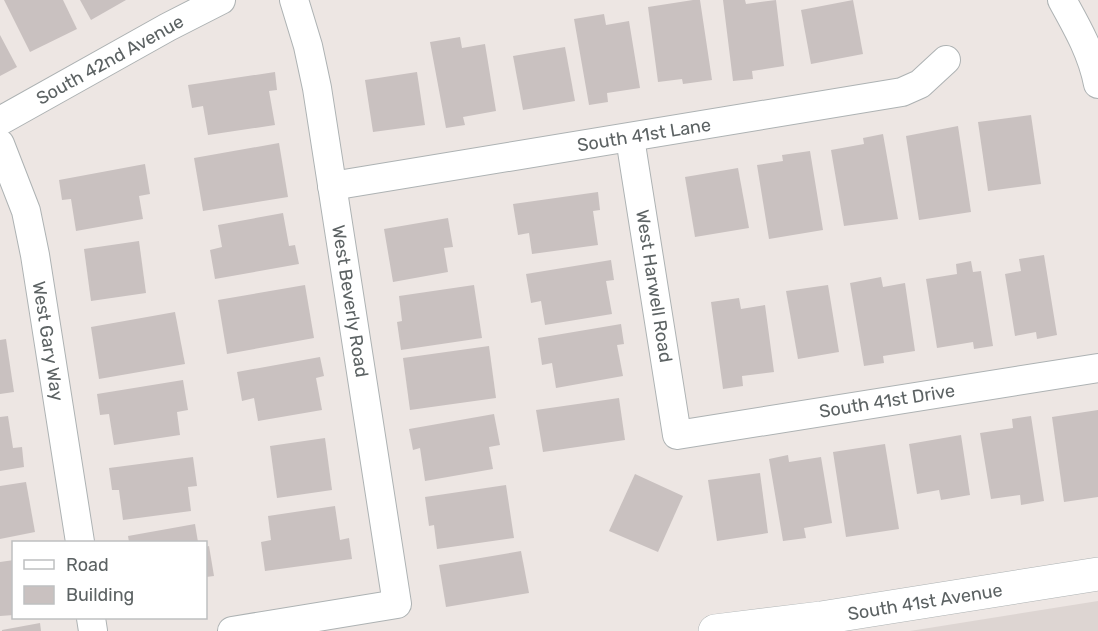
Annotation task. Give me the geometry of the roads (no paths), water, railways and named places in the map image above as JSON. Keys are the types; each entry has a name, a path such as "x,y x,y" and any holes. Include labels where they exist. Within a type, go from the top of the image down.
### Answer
{"street":[{"name":"South 42nd Avenue","path":"0,122 168,27 221,0"},
{"name":"West Beverly Road","path":"232,631 397,604 317,88 308,46 294,0"},
{"path":"1062,0 1095,66 1098,84"},
{"name":"South 41st Lane","path":"332,186 902,92 920,84 946,60"},
{"name":"West Harwell Road","path":"630,138 677,435"},
{"name":"West Gary Way","path":"0,144 26,210 80,541"},
{"name":"South 41st Drive","path":"677,435 1098,368"},
{"name":"South 41st Avenue","path":"715,631 820,618 1098,574"}]}
